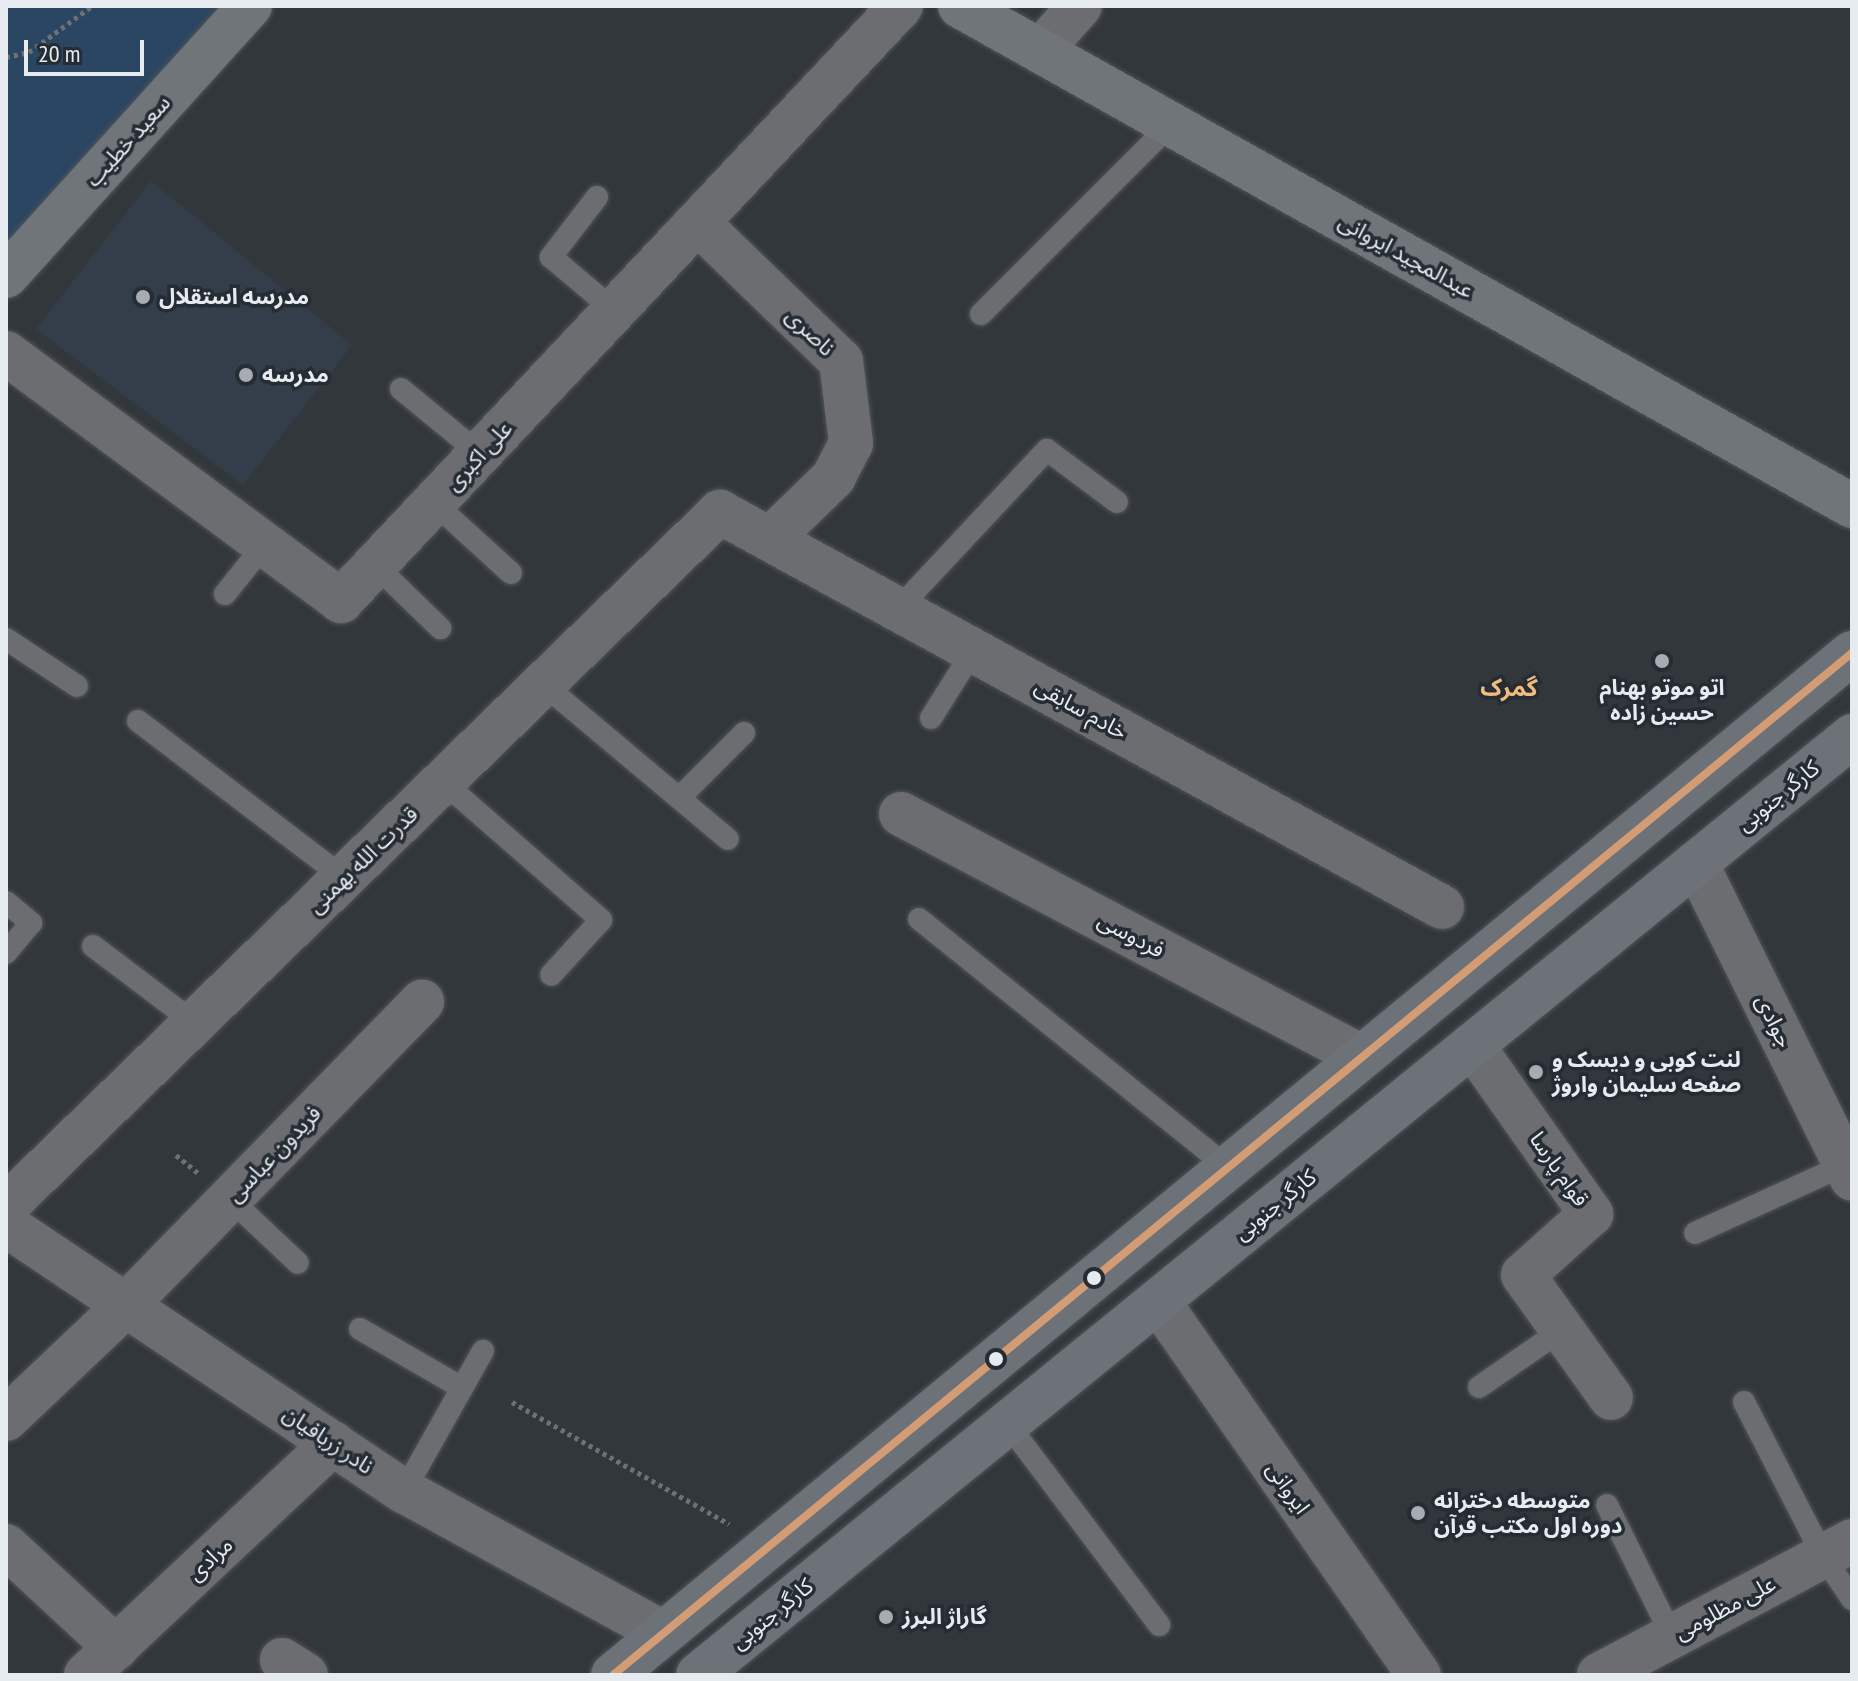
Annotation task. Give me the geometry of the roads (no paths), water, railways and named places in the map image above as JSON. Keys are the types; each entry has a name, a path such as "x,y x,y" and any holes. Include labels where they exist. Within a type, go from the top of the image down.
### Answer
{"main road":[{"name":"سعید خطیب","path":"6,276 250,6"},
{"name":"عبدالمجید ایروانی","path":"960,6 1852,506"},
{"path":"613,1675 1852,653"},
{"name":"کارگر جنوبی","path":"714,1670 1007,1423 1852,736"},
{"path":"663,1633 714,1670"}],"street":[{"name":"علی اکبری","path":"6,353 341,601 901,6"},
{"path":"1040,51 1080,6"},
{"name":"ناصری","path":"698,223 841,361 851,443 834,477 770,539"},
{"name":"خادم سابقی","path":"720,512 1442,907"},
{"name":"قدرت الله بهمنی","path":"6,1206 720,512"},
{"name":"فردوسی","path":"901,814 1362,1057"},
{"name":"جوادی","path":"1696,863 1848,1172"},
{"name":"فریدون عباسی","path":"6,1419 126,1305 422,1002"},
{"name":"قوام پارسا","path":"1472,1045 1591,1214 1523,1275 1611,1398"},
{"name":"نادر زربافیان","path":"6,1225 404,1491 663,1633"},
{"name":"ایروانی","path":"1158,1301 1419,1675"},
{"name":"مرادی","path":"101,1661 333,1443"},
{"path":"6,1546 101,1661"},
{"name":"علی مظلومی","path":"1599,1675 1837,1548"}],"lane":[{"path":"981,314 1171,124"},
{"path":"597,197 551,257 615,311"},
{"path":"401,389 480,454"},
{"path":"898,609 1047,450 1117,502"},
{"path":"434,503 511,573"},
{"path":"225,594 265,544"},
{"path":"375,565 440,628"},
{"path":"6,639 77,686"},
{"path":"931,718 973,651"},
{"path":"543,684 728,839"},
{"path":"138,721 344,878"},
{"path":"679,798 744,733"},
{"path":"443,782 601,920 551,975"},
{"path":"6,902 31,923 6,953"},
{"path":"919,919 1228,1167"},
{"path":"93,946 196,1024"},
{"path":"1695,1233 1848,1172"},
{"path":"230,1199 298,1263"},
{"path":"360,1329 462,1388"},
{"path":"1479,1387 1563,1329"},
{"path":"404,1491 483,1351"},
{"path":"1744,1402 1837,1548 1852,1599"},
{"path":"1007,1423 1159,1625"},
{"path":"1607,1505 1672,1636"}],"place":[{"name":"مدرسه استقلال","path":"143,297"},
{"name":"مدرسه","path":"246,375"},
{"name":"اتو موتو بهنام حسین زاده","path":"1662,661"},
{"name":"لنت کوبی و دیسک و صفحه سلیمان واروژ","path":"1536,1072"},
{"name":"متوسطه دخترانه دوره اول مکتب قرآن","path":"1418,1513"},
{"name":"گاراژ البرز","path":"886,1617"}],"district":[{"name":"گمرک","path":"1509,688"}]}
